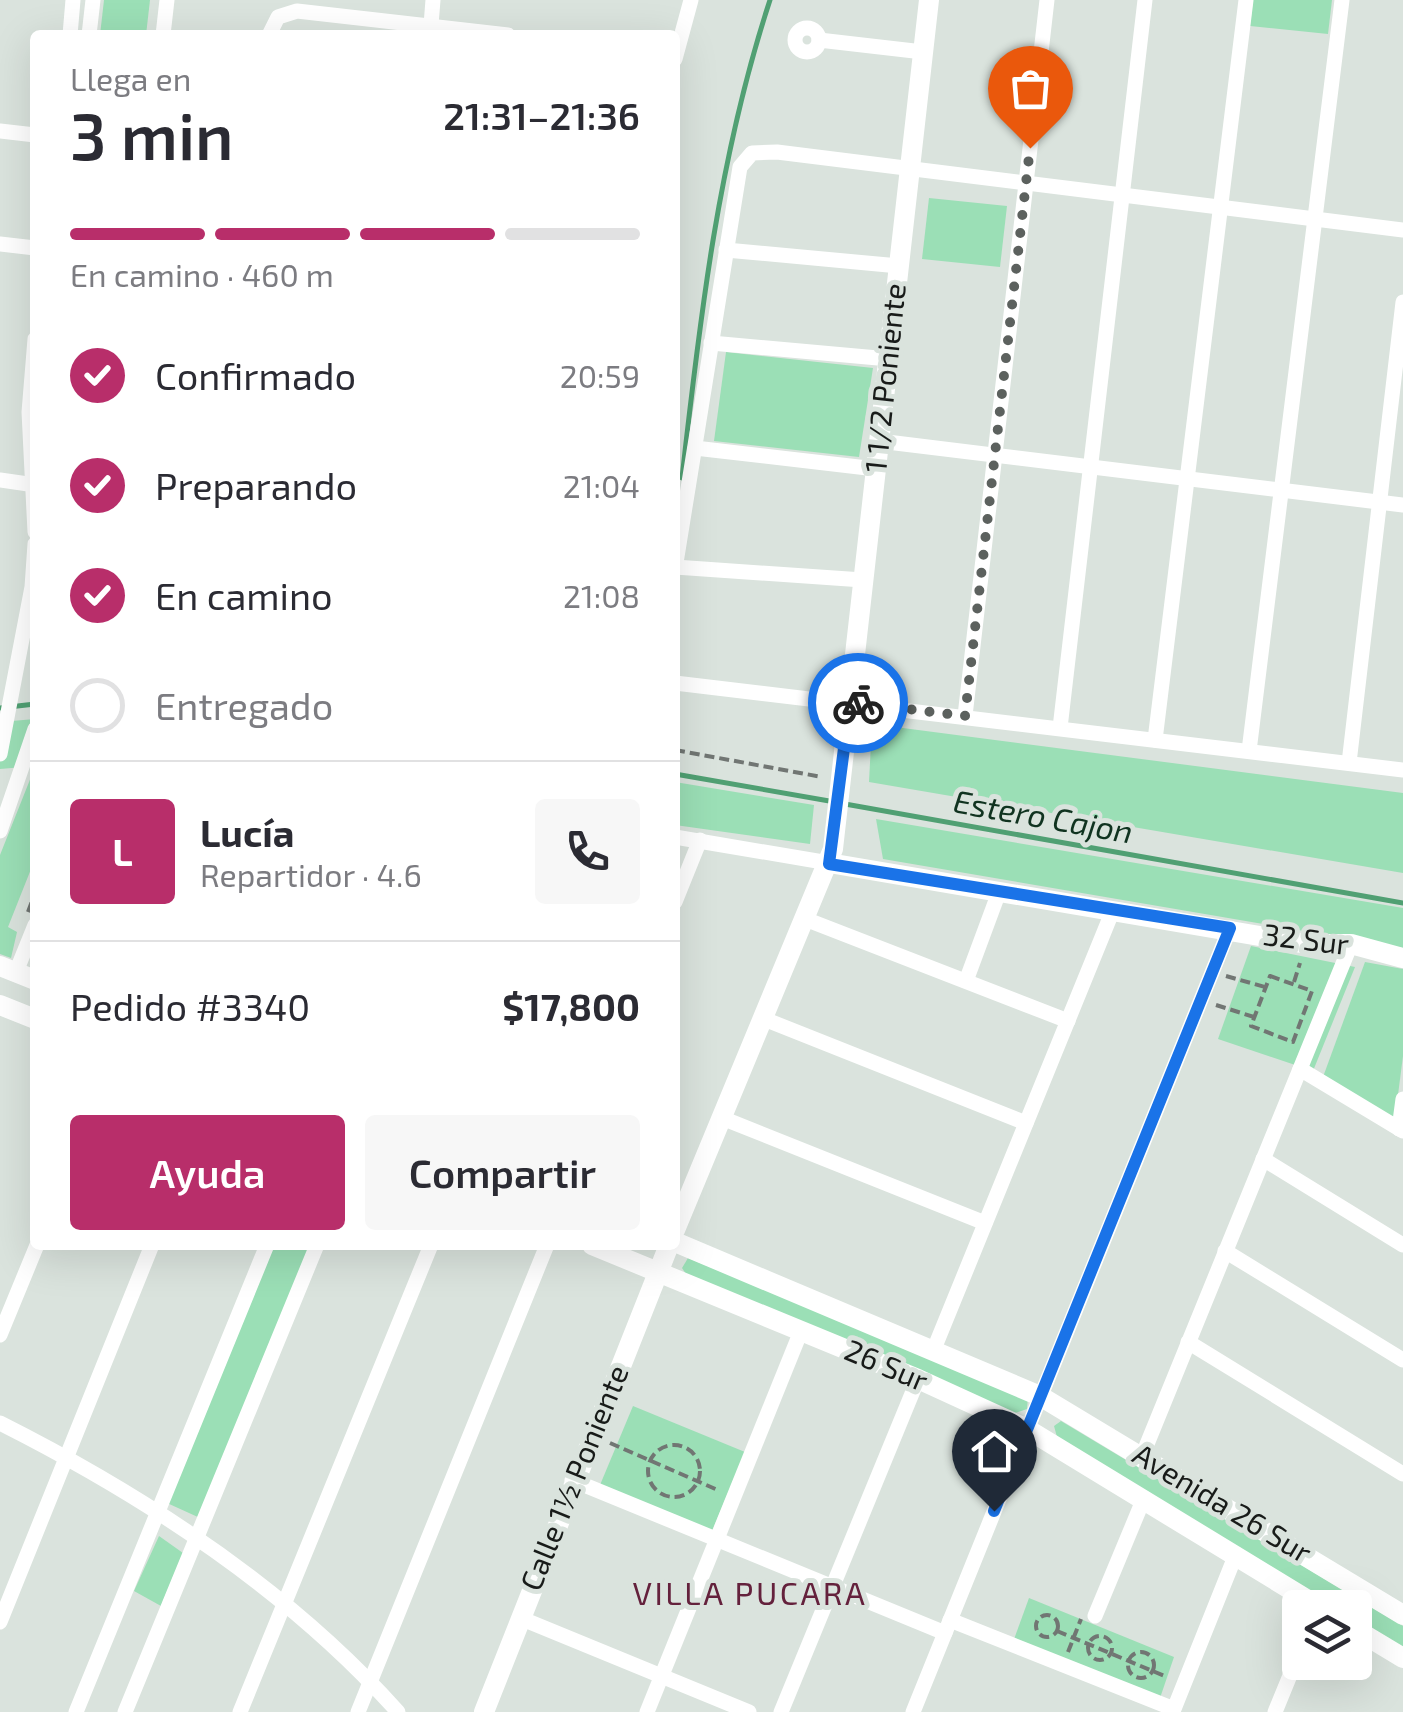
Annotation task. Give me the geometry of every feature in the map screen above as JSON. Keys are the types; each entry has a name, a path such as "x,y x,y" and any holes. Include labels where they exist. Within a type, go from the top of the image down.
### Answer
{"street":[{"path":"71,30 74,0"},
{"path":"90,30 93,0"},
{"path":"164,30 167,0"},
{"path":"431,25 433,0"},
{"path":"680,42 692,0"},
{"name":"1 1/2 Poniente","path":"829,864 836,833 929,0"},
{"path":"965,716 1047,0"},
{"path":"1060,728 1146,0"},
{"path":"1156,740 1246,0"},
{"path":"1248,751 1342,0"},
{"path":"272,30 278,17 297,11 459,30"},
{"path":"368,30 369,17"},
{"path":"819,40 923,52"},
{"path":"0,131 30,134"},
{"path":"680,538 740,167 746,158 762,150 1403,230"},
{"path":"0,244 30,247"},
{"path":"726,250 899,266"},
{"path":"1349,763 1403,302"},
{"path":"711,343 888,359"},
{"path":"30,400 30,430"},
{"path":"879,441 1403,505"},
{"path":"695,448 876,470"},
{"path":"0,480 30,484"},
{"path":"680,568 863,580"},
{"path":"2,745 18,671 30,581"},
{"path":"680,684 1403,770"},
{"path":"0,831 30,745"},
{"name":"32 Sur","path":"680,837 1306,944 1351,944 1403,958"},
{"path":"680,890 700,840"},
{"path":"680,1218 829,864"},
{"path":"966,981 999,892"},
{"path":"934,1349 1113,910"},
{"path":"806,919 1068,1021"},
{"path":"913,1712 1230,928"},
{"path":"17,972 30,938"},
{"path":"1143,1454 1351,944"},
{"path":"0,1005 30,1018"},
{"path":"764,1019 1026,1123"},
{"path":"1300,1069 1401,1130 1403,1100"},
{"path":"722,1118 984,1224"},
{"path":"1263,1159 1403,1246"},
{"name":"26 Sur","path":"680,1246 1040,1396"},
{"path":"0,1335 34,1250"},
{"path":"0,1622 150,1250"},
{"path":"76,1712 265,1250"},
{"path":"125,1712 314,1250"},
{"path":"240,1712 430,1250"},
{"path":"358,1712 545,1250"},
{"name":"26 Sur","path":"605,1250 918,1378 1027,1429 1292,1590"},
{"name":"Calle 1½ Poniente","path":"484,1712 572,1480 669,1250"},
{"path":"1226,1251 1403,1360"},
{"path":"647,1712 800,1331"},
{"path":"1188,1342 1403,1474"},
{"path":"781,1712 918,1378"},
{"name":"Avenida 26 Sur","path":"1040,1396 1143,1454 1403,1614"},
{"path":"0,1423 67,1457 196,1538 370,1680 398,1712"},
{"path":"572,1480 832,1587 1174,1709 1236,1554"},
{"path":"1088,1618 1144,1498"},
{"path":"520,1618 750,1712"},
{"path":"1372,1639 1403,1658"},
{"path":"1275,1712 1288,1680"}],"path":[{"path":"680,751 822,777 822,788"},
{"path":"1293,984 1306,944"},
{"path":"1212,972 1265,988"},
{"path":"1270,976 1293,984 1312,991 1293,1042 1251,1026 1270,976"},
{"path":"1200,1000 1254,1017"},
{"path":"591,1434 734,1496"},
{"path":"666,1446 681,1446 697,1458 698,1481 685,1495 666,1496 649,1480 649,1461 666,1446"},
{"path":"1057,1631 1058,1623 1051,1615 1036,1621 1042,1636 1057,1631 1168,1677"},
{"path":"1064,1662 1073,1638 1088,1618"},
{"path":"1088,1644 1094,1637 1105,1637 1111,1642 1111,1654"},
{"path":"1088,1644 1093,1659 1103,1660 1111,1654"},
{"path":"1145,1653 1153,1660 1152,1670 1137,1678 1129,1671 1128,1661 1134,1654 1145,1653"}],"green space":[{"path":"104,0 150,0 147,30 101,30"},
{"path":"1253,0 1332,0 1328,34 1250,26"},
{"path":"929,198 1007,206 1000,267 922,259"},
{"path":"726,352 873,368 859,457 714,441"},
{"path":"30,719 30,766 0,769 0,722"},
{"path":"872,724 1403,793 1403,873 869,782"},
{"path":"30,780 30,872 8,927 17,932 11,958 0,954 0,855"},
{"path":"680,783 814,805 810,844 680,826"},
{"path":"876,819 1403,908 1403,948 883,859"},
{"path":"1251,946 1355,967 1313,1071 1218,1039"},
{"path":"1365,962 1403,969 1403,1056 1395,1118 1323,1077"},
{"path":"269,1250 308,1250 200,1518 167,1503"},
{"path":"688,1258 1028,1397 1027,1409 1015,1413 686,1274 682,1268"},
{"path":"633,1406 745,1452 712,1531 600,1485"},
{"path":"1061,1421 1343,1590 1309,1590 1057,1437 1054,1426"},
{"path":"159,1536 183,1553 161,1606 134,1591"},
{"path":"1029,1598 1174,1657 1160,1698 1013,1642"},
{"path":"1372,1607 1403,1626 1403,1648 1372,1629"}],"waterway":[{"path":"682,478 704,297 724,177 770,0"},
{"name":"Estero Cajon","path":"0,708 30,705"},
{"name":"Estero Cajon","path":"680,775 835,802"},
{"name":"Estero Cajon","path":"845,804 1403,903"}],"way so far":[{"path":"858,703 965,716 1030,148"}],"district":[{"name":"VILLA PUCARA","path":"750,1594"}],"route":[{"path":"858,703 850,702 829,864 1230,928 994,1511"}]}
